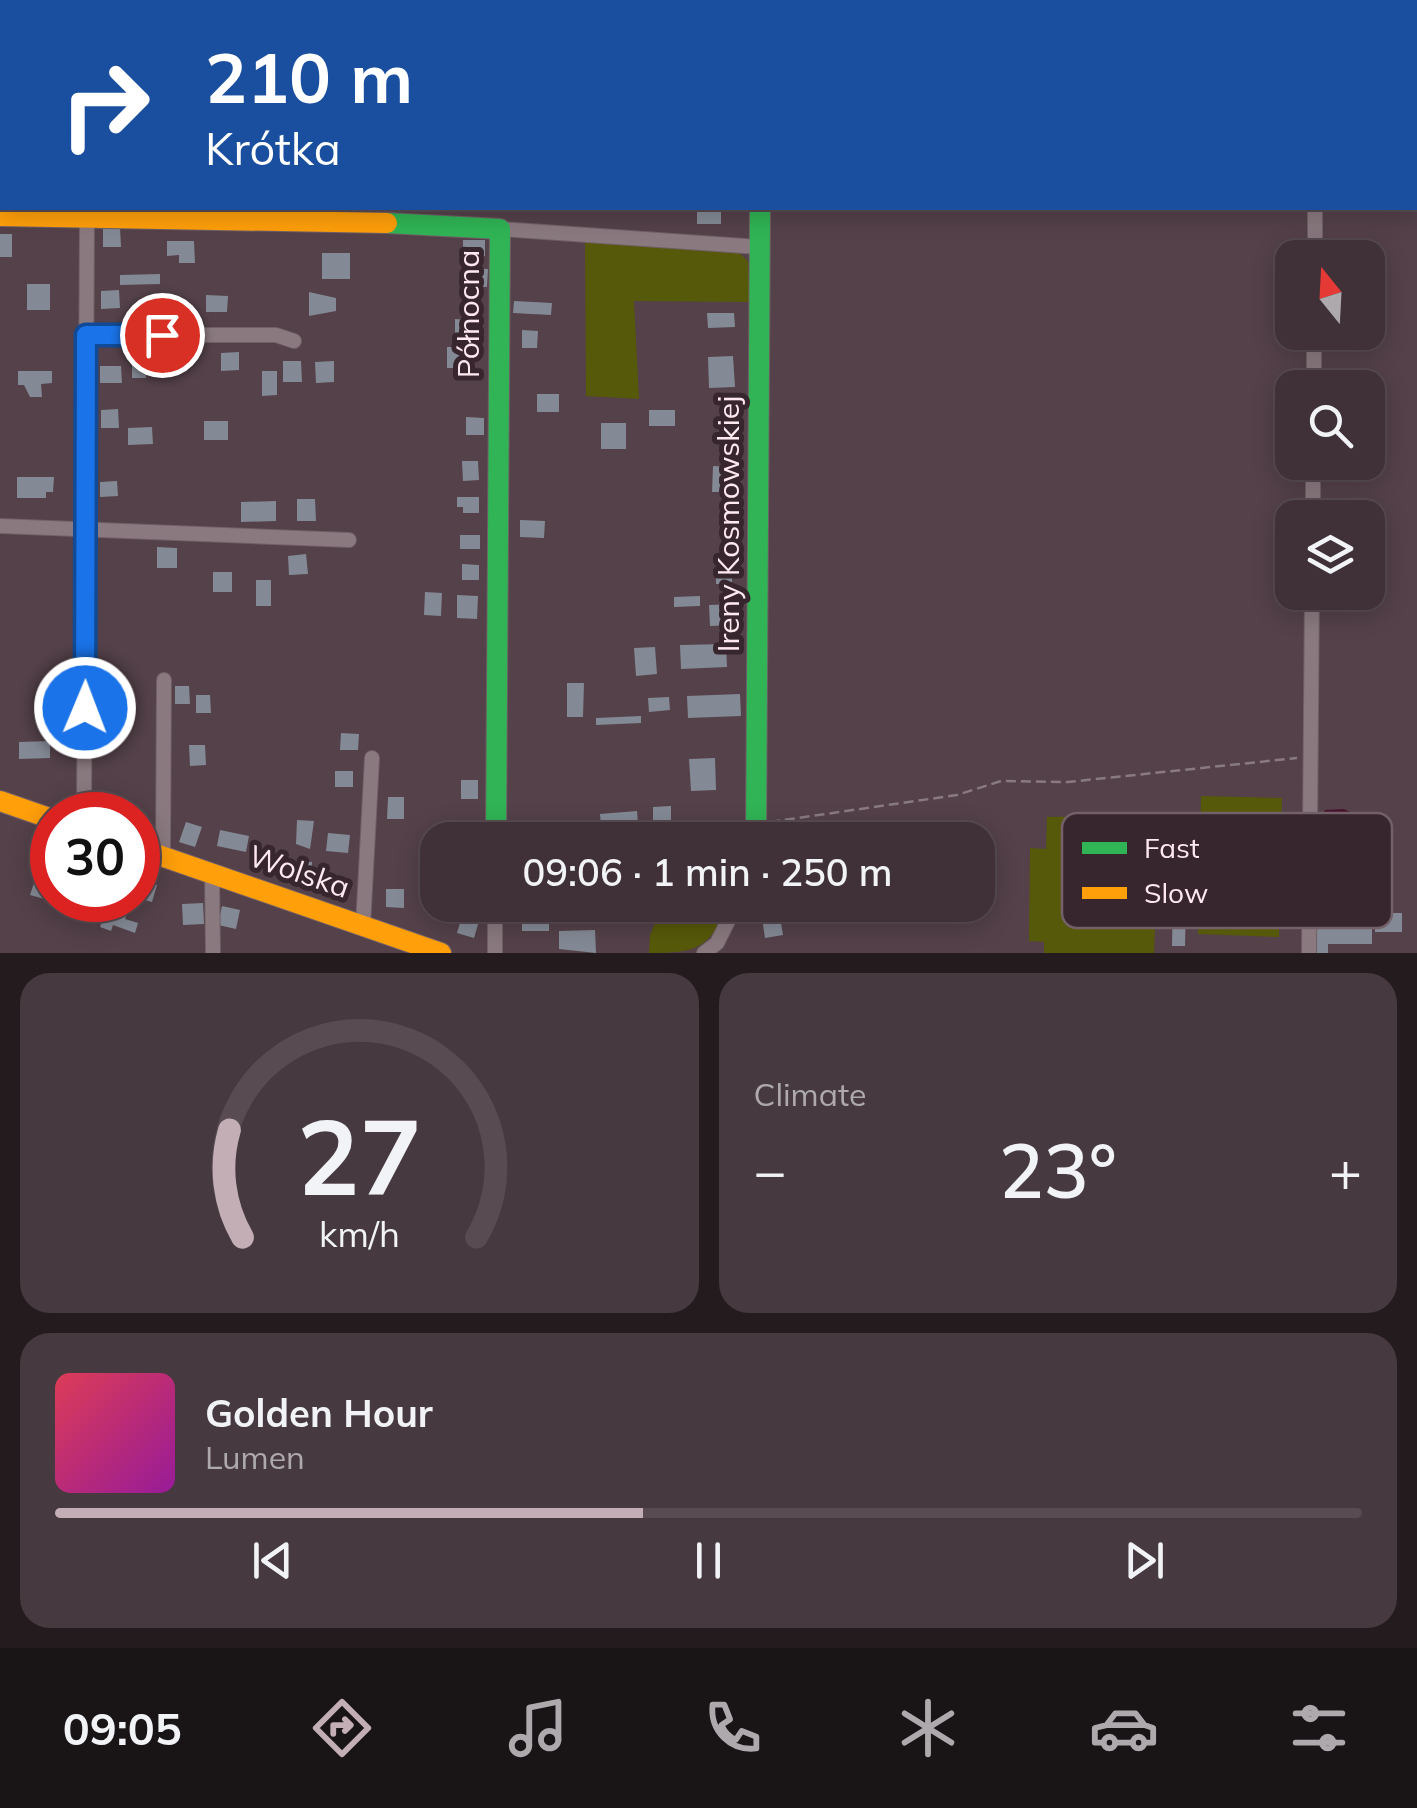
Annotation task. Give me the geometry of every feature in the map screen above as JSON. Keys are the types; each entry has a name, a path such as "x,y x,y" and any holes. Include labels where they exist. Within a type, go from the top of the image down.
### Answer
{"street":[{"name":"Ireny Kosmowskiej","path":"757,822 760,210"},
{"path":"1315,210 1315,240"},
{"path":"84,792 87,212"},
{"name":"Północna","path":"0,216 87,212 500,229 496,822"},
{"path":"500,229 759,247"},
{"path":"86,335 276,335 294,341"},
{"path":"0,526 348,540"},
{"path":"1310,813 1312,610"},
{"path":"163,857 164,680"},
{"path":"363,926 372,758"},
{"path":"0,801 30,811"},
{"name":"Wolska","path":"160,856 442,953"},
{"path":"212,874 213,953"},
{"path":"495,922 495,953"},
{"path":"704,953 729,922"},
{"path":"1309,928 1309,953"}],"path":[{"path":"811,822 957,795 1001,781 1068,782 1311,756"}],"shaded area":[{"path":"585,241 737,251 748,261 750,302 634,301 639,399 586,396"},
{"path":"1201,796 1282,798 1282,813 1201,813"},
{"path":"1344,809 1352,813 1323,813"},
{"path":"1047,817 1062,817 1062,928 1155,928 1154,953 1044,953 1044,942 1029,941 1030,848 1046,849"},
{"path":"656,922 721,922 699,946 679,952 649,953"},
{"path":"1198,928 1279,928 1279,937 1198,934"}],"building":[{"path":"697,210 721,210 721,224 697,224"},
{"path":"120,227 121,247 103,247 103,228"},
{"path":"0,234 12,234 12,257 0,257"},
{"path":"463,240 485,240 485,256 463,256"},
{"path":"167,241 194,241 195,263 179,263 179,255 167,256"},
{"path":"322,253 350,253 350,279 322,279"},
{"path":"469,268 488,269 487,287 468,286"},
{"path":"160,274 160,284 120,285 120,275"},
{"path":"27,284 50,284 50,310 27,310"},
{"path":"119,290 120,308 101,309 101,291"},
{"path":"309,292 336,298 336,311 309,316"},
{"path":"206,295 228,296 227,312 206,312"},
{"path":"514,301 552,303 551,315 513,313"},
{"path":"707,313 734,313 735,327 708,328"},
{"path":"455,319 481,321 480,337 455,335"},
{"path":"522,330 538,331 537,348 522,348"},
{"path":"447,347 461,347 461,368 447,368"},
{"path":"239,352 239,370 221,371 221,353"},
{"path":"132,353 146,353 146,378 132,378"},
{"path":"187,353 187,371 159,371 159,354"},
{"path":"733,356 735,387 709,388 708,357"},
{"path":"283,361 301,361 302,382 283,382"},
{"path":"334,361 334,382 316,383 315,362"},
{"path":"100,366 121,366 122,383 100,383"},
{"path":"18,371 52,371 52,383 41,384 42,397 30,397 24,385 18,385"},
{"path":"262,371 277,371 277,395 262,396"},
{"path":"537,394 559,394 559,412 537,412"},
{"path":"118,409 119,428 101,428 101,410"},
{"path":"649,410 675,410 675,426 649,426"},
{"path":"721,414 742,414 741,448 720,448"},
{"path":"466,417 484,418 484,435 466,435"},
{"path":"204,421 228,421 228,440 204,440"},
{"path":"601,423 626,423 626,449 601,449"},
{"path":"152,427 153,444 128,445 128,428"},
{"path":"462,461 478,461 479,480 463,481"},
{"path":"713,466 736,467 736,492 712,492"},
{"path":"17,477 54,477 53,492 46,492 46,498 17,498"},
{"path":"117,481 118,496 100,497 100,482"},
{"path":"457,497 479,497 479,513 463,513 463,507 457,507"},
{"path":"297,499 315,499 316,521 297,521"},
{"path":"276,501 276,521 241,522 241,502"},
{"path":"520,520 545,521 544,538 520,537"},
{"path":"460,535 480,535 480,549 460,549"},
{"path":"157,547 177,548 177,568 157,568"},
{"path":"306,554 308,574 289,575 288,556"},
{"path":"462,564 479,565 479,580 462,580"},
{"path":"716,567 732,567 732,584 716,584"},
{"path":"213,572 232,572 232,592 213,592"},
{"path":"256,580 271,580 271,606 256,606"},
{"path":"425,592 442,593 441,616 424,615"},
{"path":"457,595 478,596 477,619 457,618"},
{"path":"700,596 700,606 674,607 674,597"},
{"path":"733,604 734,625 710,626 709,605"},
{"path":"726,644 727,667 681,669 680,645"},
{"path":"655,647 657,674 636,676 634,648"},
{"path":"567,683 584,683 583,717 567,717"},
{"path":"40,684 56,684 55,703 40,703"},
{"path":"175,686 189,686 190,704 175,704"},
{"path":"740,694 741,716 688,718 687,696"},
{"path":"196,695 210,695 211,713 196,713"},
{"path":"669,697 670,710 649,712 648,698"},
{"path":"122,698 123,717 101,718 101,699"},
{"path":"641,716 641,723 596,725 596,718"},
{"path":"341,733 359,734 358,750 340,750"},
{"path":"50,741 50,758 19,759 19,742"},
{"path":"189,745 205,745 206,765 190,766"},
{"path":"715,758 716,790 691,791 689,759"},
{"path":"335,771 353,771 353,787 335,787"},
{"path":"461,780 478,780 478,799 461,799"},
{"path":"388,797 404,797 404,819 387,819"},
{"path":"671,806 671,822 653,822 653,807"},
{"path":"637,811 638,822 601,822 600,814"},
{"path":"297,820 314,821 310,849 296,844"},
{"path":"186,822 202,827 195,847 179,842"},
{"path":"220,830 249,836 246,852 217,846"},
{"path":"328,833 350,835 348,853 326,851"},
{"path":"295,861 312,862 311,881 294,880"},
{"path":"386,889 404,889 404,908 386,907"},
{"path":"203,903 204,924 183,925 182,904"},
{"path":"222,906 240,910 236,929 218,925"},
{"path":"1392,913 1402,913 1402,932 1375,932 1375,928 1392,928"},
{"path":"102,922 138,923 135,933 113,925 111,931 100,927"},
{"path":"460,922 479,922 474,938 457,933"},
{"path":"522,922 549,922 549,931 522,931"},
{"path":"763,922 781,922 783,935 765,938"},
{"path":"1172,928 1185,928 1185,946 1172,946"},
{"path":"1317,928 1372,928 1372,944 1328,944 1328,953 1316,953"},
{"path":"595,930 596,953 559,949 559,931"}],"traffic: fast":[{"path":"756,822 760,210"},
{"path":"387,223 500,229 496,822"}],"traffic: slow":[{"path":"0,216 387,223"},
{"path":"0,801 30,811"},
{"path":"160,856 441,953"}],"route":[{"path":"85,708 86,335 162,335"}]}
